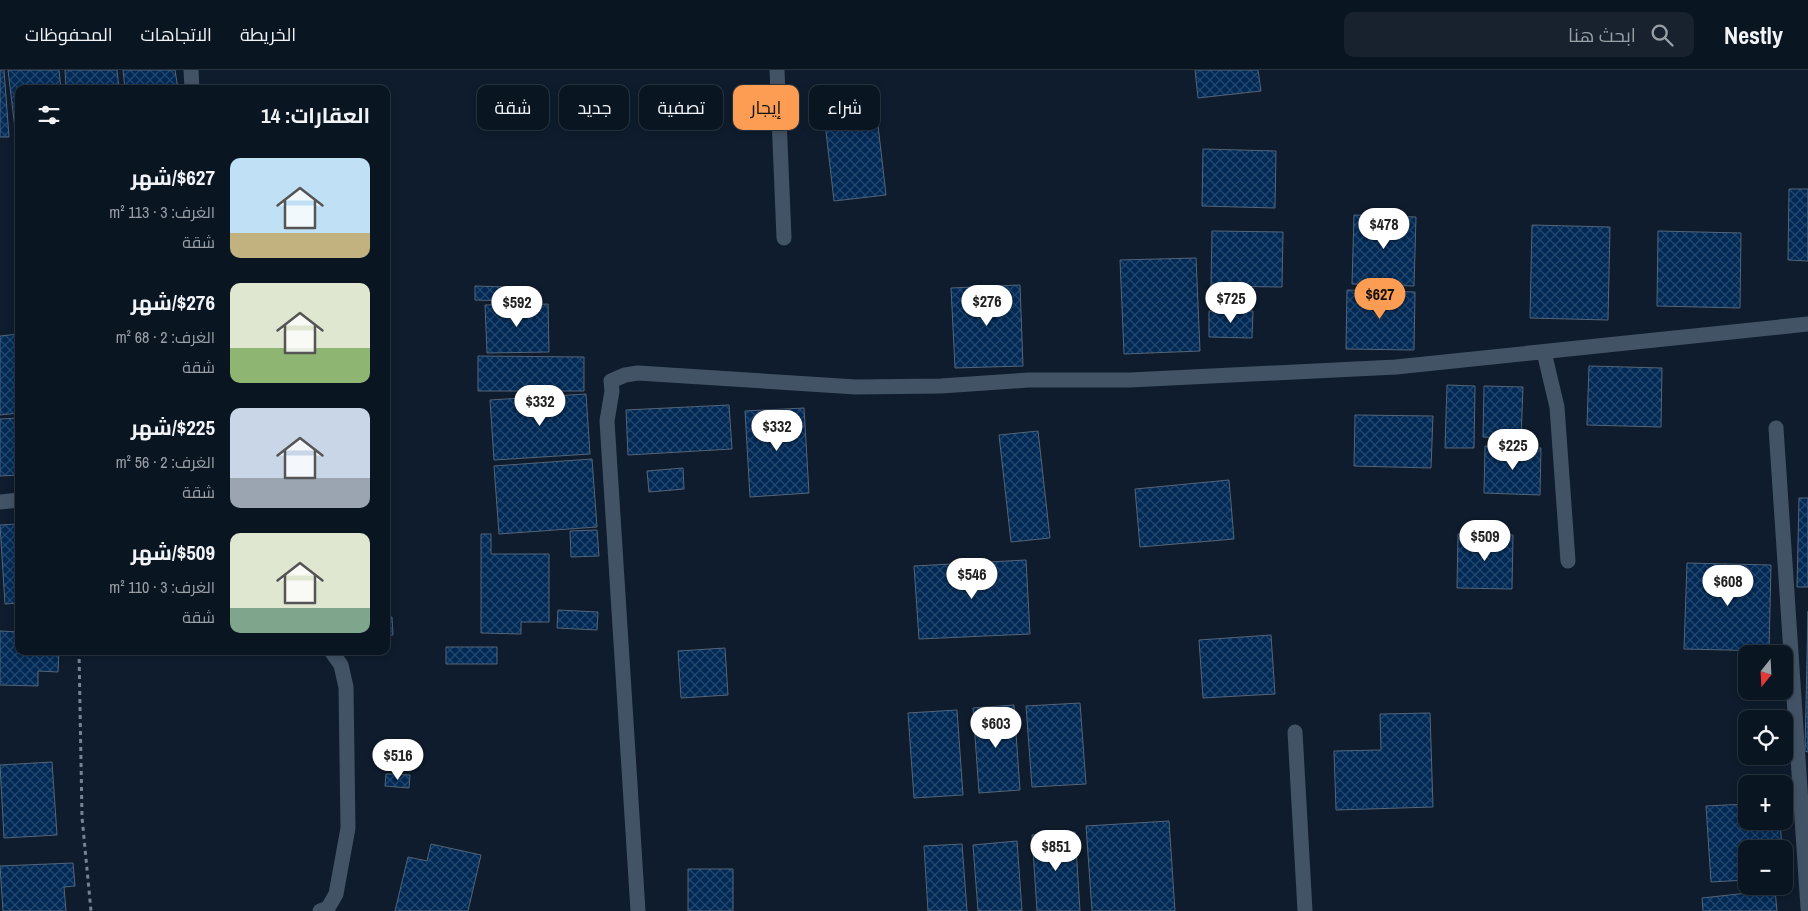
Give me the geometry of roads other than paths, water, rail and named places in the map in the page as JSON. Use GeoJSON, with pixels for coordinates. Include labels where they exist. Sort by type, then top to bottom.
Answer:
{"type":"FeatureCollection","features":[{"type":"Feature","properties":{"kind":"street"},"geometry":{"type":"LineString","coordinates":[[190,70],[192,85]]}},
{"type":"Feature","properties":{"kind":"street"},"geometry":{"type":"LineString","coordinates":[[777,70],[784,238]]}},
{"type":"Feature","properties":{"kind":"street"},"geometry":{"type":"LineString","coordinates":[[638,911],[607,421],[612,391],[611,381],[625,375],[638,373],[856,387],[942,386],[1029,380],[1130,380],[1396,367],[1808,324]]}},
{"type":"Feature","properties":{"kind":"street"},"geometry":{"type":"LineString","coordinates":[[1544,352],[1557,407],[1568,561]]}},
{"type":"Feature","properties":{"kind":"street"},"geometry":{"type":"LineString","coordinates":[[1776,428],[1808,908]]}},
{"type":"Feature","properties":{"kind":"street"},"geometry":{"type":"LineString","coordinates":[[0,502],[15,500]]}},
{"type":"Feature","properties":{"kind":"street"},"geometry":{"type":"LineString","coordinates":[[320,911],[328,908],[336,894],[348,828],[346,687],[341,665],[334,655]]}},
{"type":"Feature","properties":{"kind":"street"},"geometry":{"type":"LineString","coordinates":[[1295,732],[1304,911]]}}]}
